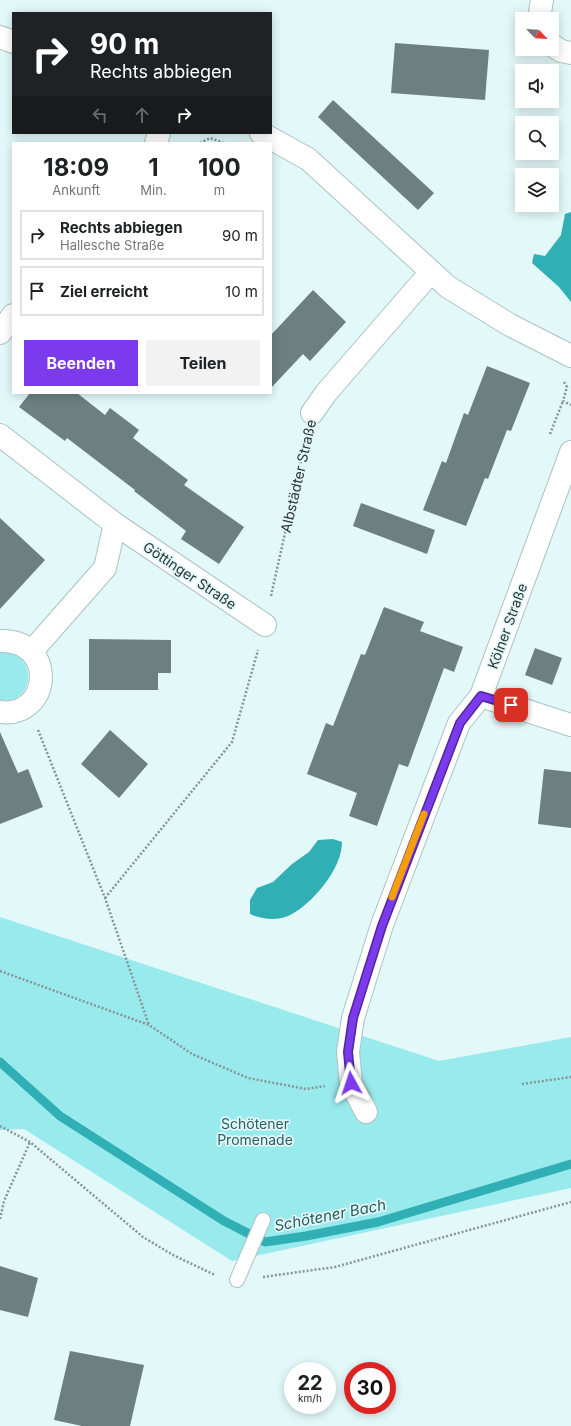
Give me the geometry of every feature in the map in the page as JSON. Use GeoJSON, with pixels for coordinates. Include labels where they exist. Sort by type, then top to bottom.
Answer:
{"type":"FeatureCollection","features":[{"type":"Feature","properties":{"kind":"street"},"geometry":{"type":"LineString","coordinates":[[540,12],[542,0]]}},
{"type":"Feature","properties":{"kind":"street"},"geometry":{"type":"LineString","coordinates":[[0,37],[12,42]]}},
{"type":"Feature","properties":{"kind":"street"},"geometry":{"type":"LineString","coordinates":[[559,50],[571,53]]}},
{"type":"Feature","properties":{"kind":"street"},"geometry":{"type":"LineString","coordinates":[[263,134],[308,159],[448,287],[504,321],[571,356]]}},
{"type":"Feature","properties":{"kind":"street","name":"Albstädter Straße"},"geometry":{"type":"LineString","coordinates":[[312,413],[326,393],[431,272]]}},
{"type":"Feature","properties":{"kind":"street"},"geometry":{"type":"LineString","coordinates":[[0,333],[12,316]]}},
{"type":"Feature","properties":{"kind":"street","name":"Göttinger Straße"},"geometry":{"type":"LineString","coordinates":[[0,435],[115,524],[265,626]]}},
{"type":"Feature","properties":{"kind":"street","name":"Kölner Straße"},"geometry":{"type":"LineString","coordinates":[[366,1112],[351,1083],[348,1052],[353,1018],[382,926],[460,723],[481,696],[571,452]]}},
{"type":"Feature","properties":{"kind":"street"},"geometry":{"type":"LineString","coordinates":[[32,651],[105,568],[115,524]]}},
{"type":"Feature","properties":{"kind":"street"},"geometry":{"type":"LineString","coordinates":[[0,641],[11,640],[22,644],[32,651],[40,664],[42,679],[38,694],[28,705],[18,711],[0,712]]}},
{"type":"Feature","properties":{"kind":"street"},"geometry":{"type":"LineString","coordinates":[[481,696],[571,725]]}},
{"type":"Feature","properties":{"kind":"lane"},"geometry":{"type":"LineString","coordinates":[[237,1280],[263,1220]]}},
{"type":"Feature","properties":{"kind":"path"},"geometry":{"type":"LineString","coordinates":[[202,142],[210,138],[221,142]]}},
{"type":"Feature","properties":{"kind":"path","name":"Albstädter Straße"},"geometry":{"type":"LineString","coordinates":[[105,898],[232,742],[265,626],[312,413]]}},
{"type":"Feature","properties":{"kind":"path"},"geometry":{"type":"LineString","coordinates":[[28,705],[105,898],[150,1025]]}},
{"type":"Feature","properties":{"kind":"path"},"geometry":{"type":"LineString","coordinates":[[0,971],[150,1025],[192,1054],[248,1078],[306,1089],[351,1083]]}},
{"type":"Feature","properties":{"kind":"path"},"geometry":{"type":"LineString","coordinates":[[522,1084],[571,1077]]}},
{"type":"Feature","properties":{"kind":"path"},"geometry":{"type":"LineString","coordinates":[[0,1219],[4,1201],[30,1142]]}},
{"type":"Feature","properties":{"kind":"green space"},"geometry":{"type":"Polygon","coordinates":[[[0,653],[13,654],[22,660],[27,668],[28,678],[26,687],[20,695],[12,700],[0,700],[0,653]]]}},
{"type":"Feature","properties":{"kind":"green space","name":"Schötener Promenade"},"geometry":{"type":"Polygon","coordinates":[[[0,917],[439,1061],[571,1037],[571,1188],[232,1261],[24,1129],[0,1130],[0,917]]]}},
{"type":"Feature","properties":{"kind":"shaded area"},"geometry":{"type":"Polygon","coordinates":[[[571,212],[571,302],[559,287],[532,263],[534,254],[545,256],[561,235],[565,214],[571,212]]]}},
{"type":"Feature","properties":{"kind":"shaded area"},"geometry":{"type":"Polygon","coordinates":[[[333,839],[342,842],[341,852],[337,863],[324,885],[307,904],[284,918],[264,918],[250,914],[250,900],[257,888],[273,882],[292,864],[309,852],[318,840],[333,839]]]}},
{"type":"Feature","properties":{"kind":"building"},"geometry":{"type":"Polygon","coordinates":[[[395,43],[489,50],[485,100],[391,93],[395,43]]]}},
{"type":"Feature","properties":{"kind":"building"},"geometry":{"type":"Polygon","coordinates":[[[333,100],[434,193],[418,210],[318,117],[333,100]]]}},
{"type":"Feature","properties":{"kind":"building"},"geometry":{"type":"Polygon","coordinates":[[[313,290],[346,322],[310,361],[303,354],[272,387],[272,334],[313,290]]]}},
{"type":"Feature","properties":{"kind":"building"},"geometry":{"type":"Polygon","coordinates":[[[487,366],[530,383],[511,431],[507,430],[488,479],[485,478],[466,526],[423,510],[442,461],[446,463],[464,413],[468,415],[487,366]]]}},
{"type":"Feature","properties":{"kind":"building"},"geometry":{"type":"Polygon","coordinates":[[[29,394],[78,394],[105,415],[110,408],[139,430],[133,438],[188,480],[184,485],[244,527],[219,564],[181,539],[186,531],[134,491],[135,490],[67,438],[65,441],[19,407],[29,394]]]}},
{"type":"Feature","properties":{"kind":"building"},"geometry":{"type":"Polygon","coordinates":[[[361,503],[435,530],[427,554],[353,526],[361,503]]]}},
{"type":"Feature","properties":{"kind":"building"},"geometry":{"type":"Polygon","coordinates":[[[0,518],[45,560],[0,609],[0,518]]]}},
{"type":"Feature","properties":{"kind":"building"},"geometry":{"type":"Polygon","coordinates":[[[384,607],[424,622],[420,631],[463,647],[454,672],[444,668],[408,767],[399,764],[377,826],[349,816],[357,793],[307,774],[326,723],[333,726],[361,654],[365,655],[384,607]]]}},
{"type":"Feature","properties":{"kind":"building"},"geometry":{"type":"Polygon","coordinates":[[[89,639],[171,640],[171,673],[158,673],[158,690],[89,690],[89,639]]]}},
{"type":"Feature","properties":{"kind":"building"},"geometry":{"type":"Polygon","coordinates":[[[535,648],[562,658],[552,685],[525,675],[535,648]]]}},
{"type":"Feature","properties":{"kind":"building"},"geometry":{"type":"Polygon","coordinates":[[[110,730],[148,764],[119,798],[81,764],[110,730]]]}},
{"type":"Feature","properties":{"kind":"building"},"geometry":{"type":"Polygon","coordinates":[[[0,732],[18,773],[28,769],[43,807],[0,824],[0,732]]]}},
{"type":"Feature","properties":{"kind":"building"},"geometry":{"type":"Polygon","coordinates":[[[544,769],[571,772],[571,828],[538,824],[544,769]]]}},
{"type":"Feature","properties":{"kind":"building"},"geometry":{"type":"Polygon","coordinates":[[[0,1266],[38,1278],[28,1317],[0,1310],[0,1266]]]}},
{"type":"Feature","properties":{"kind":"building"},"geometry":{"type":"Polygon","coordinates":[[[70,1351],[144,1365],[130,1426],[82,1426],[54,1420],[70,1351]]]}},
{"type":"Feature","properties":{"kind":"waterway","name":"Schötener Bach"},"geometry":{"type":"LineString","coordinates":[[0,1062],[60,1116],[224,1221],[265,1242],[306,1236],[378,1222],[571,1164]]}},
{"type":"Feature","properties":{"kind":"slow traffic"},"geometry":{"type":"LineString","coordinates":[[392,897],[424,814]]}},
{"type":"Feature","properties":{"kind":"route"},"geometry":{"type":"LineString","coordinates":[[351,1083],[348,1052],[353,1018],[382,926],[408,854],[460,723],[481,696],[511,705]]}}]}
